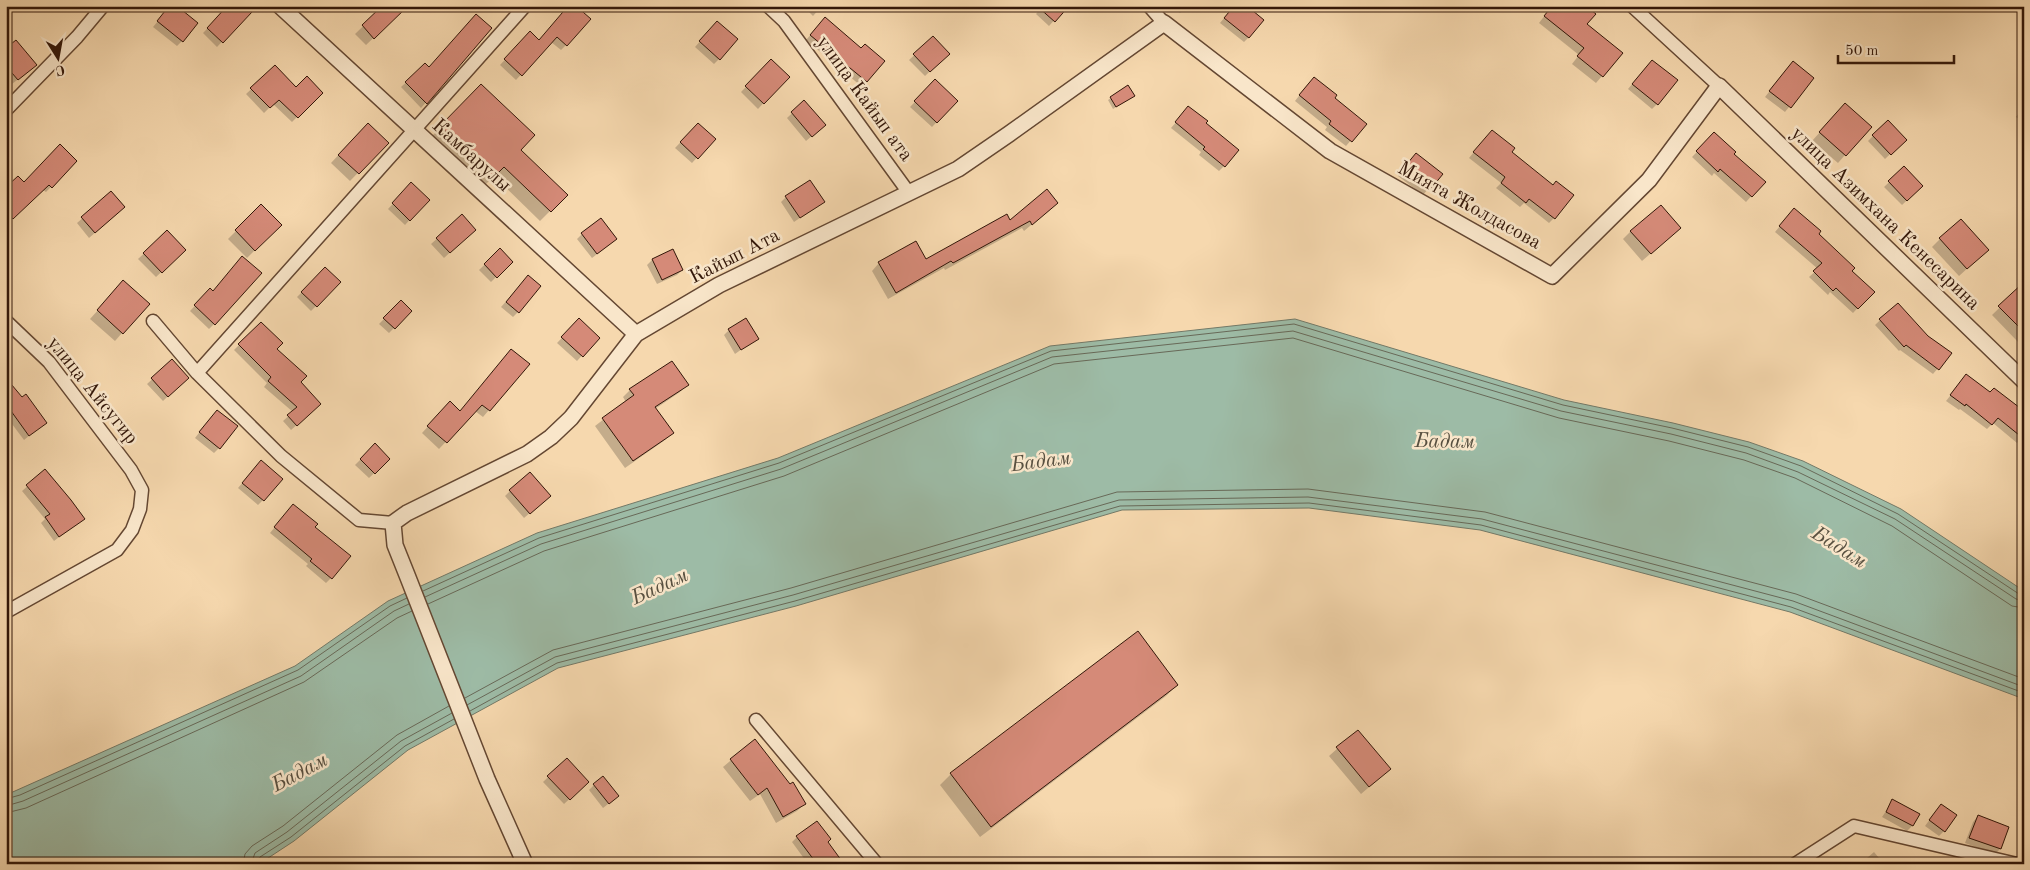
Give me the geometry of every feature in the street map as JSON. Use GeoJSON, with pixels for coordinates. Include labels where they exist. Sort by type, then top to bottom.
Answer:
{"type":"FeatureCollection","features":[{"type":"Feature","properties":{"kind":"street"},"geometry":{"type":"LineString","coordinates":[[6,110],[77,37],[103,6]]}},
{"type":"Feature","properties":{"kind":"street","name":"Камбарулы"},"geometry":{"type":"LineString","coordinates":[[280,6],[636,334]]}},
{"type":"Feature","properties":{"kind":"street"},"geometry":{"type":"LineString","coordinates":[[197,373],[525,6]]}},
{"type":"Feature","properties":{"kind":"street","name":"улица Кайып ата"},"geometry":{"type":"LineString","coordinates":[[768,6],[784,21],[909,193]]}},
{"type":"Feature","properties":{"kind":"street"},"geometry":{"type":"LineString","coordinates":[[1149,6],[1164,23]]}},
{"type":"Feature","properties":{"kind":"street"},"geometry":{"type":"LineString","coordinates":[[1632,6],[1719,86]]}},
{"type":"Feature","properties":{"kind":"street","name":"Кайып Ата"},"geometry":{"type":"LineString","coordinates":[[393,523],[406,513],[528,454],[551,437],[572,418],[636,334],[719,285],[958,168],[1017,129],[1164,23]]}},
{"type":"Feature","properties":{"kind":"street","name":"Мията Жолдасова"},"geometry":{"type":"LineString","coordinates":[[1164,23],[1330,151],[1552,276],[1649,180],[1719,86]]}},
{"type":"Feature","properties":{"kind":"street","name":"улица Азимхана Кенесарина"},"geometry":{"type":"LineString","coordinates":[[1719,86],[2024,381]]}},
{"type":"Feature","properties":{"kind":"street","name":"улица Айсугир"},"geometry":{"type":"LineString","coordinates":[[6,321],[49,362],[131,470],[142,490],[140,509],[132,530],[117,550],[6,612]]}},
{"type":"Feature","properties":{"kind":"street"},"geometry":{"type":"LineString","coordinates":[[153,321],[197,373],[281,456],[359,520],[393,523],[395,544],[487,779],[525,864]]}},
{"type":"Feature","properties":{"kind":"street"},"geometry":{"type":"LineString","coordinates":[[756,720],[876,864]]}},
{"type":"Feature","properties":{"kind":"street"},"geometry":{"type":"LineString","coordinates":[[1794,864],[1854,826],[2017,864]]}},
{"type":"Feature","properties":{"kind":"water","name":"Бадам"},"geometry":{"type":"Polygon","coordinates":[[[1295,319],[1564,400],[1673,423],[1749,442],[1803,461],[1901,509],[2024,591],[2024,699],[1790,612],[1480,530],[1309,508],[1122,510],[796,606],[558,668],[408,750],[294,841],[259,864],[6,864],[6,795],[295,666],[388,601],[537,533],[778,458],[1050,346],[1295,319]]]}},
{"type":"Feature","properties":{"kind":"building"},"geometry":{"type":"Polygon","coordinates":[[[169,6],[177,6],[198,23],[183,42],[157,21],[169,6]]]}},
{"type":"Feature","properties":{"kind":"building"},"geometry":{"type":"Polygon","coordinates":[[[227,6],[246,6],[252,12],[223,43],[207,28],[227,6]]]}},
{"type":"Feature","properties":{"kind":"building"},"geometry":{"type":"Polygon","coordinates":[[[382,6],[408,6],[374,39],[362,25],[382,6]]]}},
{"type":"Feature","properties":{"kind":"building"},"geometry":{"type":"Polygon","coordinates":[[[568,6],[576,6],[591,19],[567,46],[557,37],[522,76],[504,59],[530,31],[539,40],[568,6]]]}},
{"type":"Feature","properties":{"kind":"building"},"geometry":{"type":"Polygon","coordinates":[[[1037,6],[1069,6],[1055,22],[1037,6]]]}},
{"type":"Feature","properties":{"kind":"building"},"geometry":{"type":"Polygon","coordinates":[[[1234,6],[1247,6],[1264,20],[1249,38],[1224,18],[1234,6]]]}},
{"type":"Feature","properties":{"kind":"building"},"geometry":{"type":"Polygon","coordinates":[[[1552,6],[1586,6],[1596,14],[1587,24],[1623,53],[1603,77],[1577,56],[1584,48],[1544,16],[1552,6]]]}},
{"type":"Feature","properties":{"kind":"building"},"geometry":{"type":"Polygon","coordinates":[[[476,14],[492,28],[427,104],[405,82],[425,63],[429,67],[476,14]]]}},
{"type":"Feature","properties":{"kind":"building"},"geometry":{"type":"Polygon","coordinates":[[[825,17],[861,48],[865,44],[885,61],[867,82],[810,35],[825,17]]]}},
{"type":"Feature","properties":{"kind":"building"},"geometry":{"type":"Polygon","coordinates":[[[717,21],[738,39],[720,60],[699,41],[717,21]]]}},
{"type":"Feature","properties":{"kind":"building"},"geometry":{"type":"Polygon","coordinates":[[[933,36],[950,54],[930,72],[913,54],[933,36]]]}},
{"type":"Feature","properties":{"kind":"building"},"geometry":{"type":"Polygon","coordinates":[[[16,40],[37,65],[18,80],[6,66],[6,48],[16,40]]]}},
{"type":"Feature","properties":{"kind":"building"},"geometry":{"type":"Polygon","coordinates":[[[771,59],[790,77],[764,104],[745,86],[771,59]]]}},
{"type":"Feature","properties":{"kind":"building"},"geometry":{"type":"Polygon","coordinates":[[[1652,60],[1678,80],[1658,105],[1632,84],[1652,60]]]}},
{"type":"Feature","properties":{"kind":"building"},"geometry":{"type":"Polygon","coordinates":[[[1793,61],[1814,78],[1791,108],[1769,91],[1793,61]]]}},
{"type":"Feature","properties":{"kind":"building"},"geometry":{"type":"Polygon","coordinates":[[[275,65],[296,87],[307,76],[323,93],[298,118],[279,100],[270,108],[250,88],[275,65]]]}},
{"type":"Feature","properties":{"kind":"building"},"geometry":{"type":"Polygon","coordinates":[[[1314,77],[1337,95],[1335,98],[1367,124],[1352,142],[1329,124],[1331,121],[1299,95],[1314,77]]]}},
{"type":"Feature","properties":{"kind":"building"},"geometry":{"type":"Polygon","coordinates":[[[935,79],[958,101],[937,123],[914,101],[935,79]]]}},
{"type":"Feature","properties":{"kind":"building"},"geometry":{"type":"Polygon","coordinates":[[[481,84],[535,135],[521,150],[568,195],[551,212],[504,167],[494,177],[440,126],[481,84]]]}},
{"type":"Feature","properties":{"kind":"building"},"geometry":{"type":"Polygon","coordinates":[[[1128,85],[1135,96],[1116,107],[1110,97],[1128,85]]]}},
{"type":"Feature","properties":{"kind":"building"},"geometry":{"type":"Polygon","coordinates":[[[804,100],[826,125],[812,137],[791,112],[804,100]]]}},
{"type":"Feature","properties":{"kind":"building"},"geometry":{"type":"Polygon","coordinates":[[[1845,103],[1872,127],[1846,156],[1819,132],[1845,103]]]}},
{"type":"Feature","properties":{"kind":"building"},"geometry":{"type":"Polygon","coordinates":[[[1188,106],[1208,121],[1206,123],[1239,150],[1225,167],[1175,122],[1188,106]]]}},
{"type":"Feature","properties":{"kind":"building"},"geometry":{"type":"Polygon","coordinates":[[[1888,120],[1907,140],[1891,155],[1872,135],[1888,120]]]}},
{"type":"Feature","properties":{"kind":"building"},"geometry":{"type":"Polygon","coordinates":[[[368,123],[389,143],[359,174],[338,155],[368,123]]]}},
{"type":"Feature","properties":{"kind":"building"},"geometry":{"type":"Polygon","coordinates":[[[698,123],[716,139],[698,159],[680,142],[698,123]]]}},
{"type":"Feature","properties":{"kind":"building"},"geometry":{"type":"Polygon","coordinates":[[[1492,130],[1515,148],[1512,152],[1553,185],[1556,181],[1574,195],[1555,219],[1529,199],[1526,203],[1501,183],[1505,177],[1473,152],[1492,130]]]}},
{"type":"Feature","properties":{"kind":"building"},"geometry":{"type":"Polygon","coordinates":[[[1714,132],[1736,152],[1734,154],[1766,182],[1752,197],[1720,169],[1718,172],[1696,151],[1714,132]]]}},
{"type":"Feature","properties":{"kind":"building"},"geometry":{"type":"Polygon","coordinates":[[[60,144],[77,161],[52,188],[49,185],[13,219],[6,213],[6,187],[18,176],[24,182],[60,144]]]}},
{"type":"Feature","properties":{"kind":"building"},"geometry":{"type":"Polygon","coordinates":[[[1416,153],[1443,174],[1429,191],[1402,170],[1416,153]]]}},
{"type":"Feature","properties":{"kind":"building"},"geometry":{"type":"Polygon","coordinates":[[[1904,166],[1923,186],[1907,201],[1888,181],[1904,166]]]}},
{"type":"Feature","properties":{"kind":"building"},"geometry":{"type":"Polygon","coordinates":[[[810,180],[825,202],[800,218],[785,196],[810,180]]]}},
{"type":"Feature","properties":{"kind":"building"},"geometry":{"type":"Polygon","coordinates":[[[411,182],[430,200],[410,221],[392,203],[411,182]]]}},
{"type":"Feature","properties":{"kind":"building"},"geometry":{"type":"Polygon","coordinates":[[[1047,189],[1058,203],[1032,225],[1030,221],[953,263],[951,261],[896,293],[878,262],[916,241],[926,259],[1007,214],[1010,220],[1047,189]]]}},
{"type":"Feature","properties":{"kind":"building"},"geometry":{"type":"Polygon","coordinates":[[[111,191],[125,207],[95,233],[81,217],[111,191]]]}},
{"type":"Feature","properties":{"kind":"building"},"geometry":{"type":"Polygon","coordinates":[[[261,204],[282,225],[255,251],[235,230],[261,204]]]}},
{"type":"Feature","properties":{"kind":"building"},"geometry":{"type":"Polygon","coordinates":[[[1661,205],[1681,228],[1651,254],[1630,231],[1661,205]]]}},
{"type":"Feature","properties":{"kind":"building"},"geometry":{"type":"Polygon","coordinates":[[[1794,208],[1821,231],[1819,234],[1855,268],[1852,271],[1875,292],[1858,309],[1836,288],[1833,291],[1813,271],[1822,263],[1779,226],[1794,208]]]}},
{"type":"Feature","properties":{"kind":"building"},"geometry":{"type":"Polygon","coordinates":[[[462,214],[476,230],[450,253],[436,238],[462,214]]]}},
{"type":"Feature","properties":{"kind":"building"},"geometry":{"type":"Polygon","coordinates":[[[601,218],[617,239],[597,254],[581,233],[601,218]]]}},
{"type":"Feature","properties":{"kind":"building"},"geometry":{"type":"Polygon","coordinates":[[[1961,219],[1989,250],[1967,269],[1939,238],[1961,219]]]}},
{"type":"Feature","properties":{"kind":"building"},"geometry":{"type":"Polygon","coordinates":[[[167,230],[186,250],[162,273],[143,253],[167,230]]]}},
{"type":"Feature","properties":{"kind":"building"},"geometry":{"type":"Polygon","coordinates":[[[500,248],[513,262],[497,278],[484,264],[500,248]]]}},
{"type":"Feature","properties":{"kind":"building"},"geometry":{"type":"Polygon","coordinates":[[[673,249],[683,270],[662,280],[652,259],[673,249]]]}},
{"type":"Feature","properties":{"kind":"building"},"geometry":{"type":"Polygon","coordinates":[[[242,256],[262,273],[215,325],[194,305],[210,288],[213,291],[242,256]]]}},
{"type":"Feature","properties":{"kind":"building"},"geometry":{"type":"Polygon","coordinates":[[[325,267],[341,282],[317,307],[301,292],[325,267]]]}},
{"type":"Feature","properties":{"kind":"building"},"geometry":{"type":"Polygon","coordinates":[[[528,275],[541,286],[519,313],[506,302],[528,275]]]}},
{"type":"Feature","properties":{"kind":"building"},"geometry":{"type":"Polygon","coordinates":[[[123,280],[150,304],[123,334],[97,310],[123,280]]]}},
{"type":"Feature","properties":{"kind":"building"},"geometry":{"type":"Polygon","coordinates":[[[2024,282],[2024,332],[1998,306],[2024,282]]]}},
{"type":"Feature","properties":{"kind":"building"},"geometry":{"type":"Polygon","coordinates":[[[401,300],[412,311],[395,329],[383,318],[401,300]]]}},
{"type":"Feature","properties":{"kind":"building"},"geometry":{"type":"Polygon","coordinates":[[[1898,303],[1928,336],[1952,353],[1939,370],[1906,345],[1904,347],[1879,319],[1898,303]]]}},
{"type":"Feature","properties":{"kind":"building"},"geometry":{"type":"Polygon","coordinates":[[[579,318],[600,338],[583,357],[561,337],[579,318]]]}},
{"type":"Feature","properties":{"kind":"building"},"geometry":{"type":"Polygon","coordinates":[[[746,318],[759,339],[741,350],[728,329],[746,318]]]}},
{"type":"Feature","properties":{"kind":"building"},"geometry":{"type":"Polygon","coordinates":[[[261,322],[283,343],[277,349],[307,376],[301,382],[321,404],[297,426],[287,415],[297,407],[268,381],[271,377],[238,344],[261,322]]]}},
{"type":"Feature","properties":{"kind":"building"},"geometry":{"type":"Polygon","coordinates":[[[511,349],[530,364],[490,411],[482,405],[447,443],[427,426],[450,401],[460,411],[511,349]]]}},
{"type":"Feature","properties":{"kind":"building"},"geometry":{"type":"Polygon","coordinates":[[[172,359],[189,378],[168,397],[151,378],[172,359]]]}},
{"type":"Feature","properties":{"kind":"building"},"geometry":{"type":"Polygon","coordinates":[[[672,361],[689,385],[655,407],[674,433],[633,461],[602,418],[634,395],[629,389],[672,361]]]}},
{"type":"Feature","properties":{"kind":"building"},"geometry":{"type":"Polygon","coordinates":[[[1966,374],[1990,392],[1994,388],[2024,411],[2024,439],[1998,418],[1992,425],[1966,404],[1965,406],[1950,395],[1966,374]]]}},
{"type":"Feature","properties":{"kind":"building"},"geometry":{"type":"Polygon","coordinates":[[[6,378],[22,397],[26,394],[47,423],[29,436],[6,404],[6,378]]]}},
{"type":"Feature","properties":{"kind":"building"},"geometry":{"type":"Polygon","coordinates":[[[217,410],[238,426],[220,449],[199,432],[217,410]]]}},
{"type":"Feature","properties":{"kind":"building"},"geometry":{"type":"Polygon","coordinates":[[[375,443],[390,459],[375,474],[360,459],[375,443]]]}},
{"type":"Feature","properties":{"kind":"building"},"geometry":{"type":"Polygon","coordinates":[[[261,460],[283,479],[264,501],[242,483],[261,460]]]}},
{"type":"Feature","properties":{"kind":"building"},"geometry":{"type":"Polygon","coordinates":[[[45,469],[85,519],[59,537],[45,517],[50,514],[26,485],[45,469]]]}},
{"type":"Feature","properties":{"kind":"building"},"geometry":{"type":"Polygon","coordinates":[[[530,472],[551,496],[530,514],[509,490],[530,472]]]}},
{"type":"Feature","properties":{"kind":"building"},"geometry":{"type":"Polygon","coordinates":[[[293,504],[318,524],[315,527],[351,556],[332,579],[310,561],[312,559],[274,527],[293,504]]]}},
{"type":"Feature","properties":{"kind":"building"},"geometry":{"type":"Polygon","coordinates":[[[1138,631],[1178,685],[991,827],[950,773],[1138,631]]]}},
{"type":"Feature","properties":{"kind":"building"},"geometry":{"type":"Polygon","coordinates":[[[1358,730],[1391,769],[1369,787],[1336,747],[1358,730]]]}},
{"type":"Feature","properties":{"kind":"building"},"geometry":{"type":"Polygon","coordinates":[[[755,739],[790,784],[793,782],[806,804],[783,817],[767,788],[758,795],[730,759],[755,739]]]}},
{"type":"Feature","properties":{"kind":"building"},"geometry":{"type":"Polygon","coordinates":[[[567,758],[589,782],[570,800],[547,776],[567,758]]]}},
{"type":"Feature","properties":{"kind":"building"},"geometry":{"type":"Polygon","coordinates":[[[603,776],[619,796],[609,804],[593,784],[603,776]]]}},
{"type":"Feature","properties":{"kind":"building"},"geometry":{"type":"Polygon","coordinates":[[[1892,799],[1920,814],[1913,826],[1886,812],[1892,799]]]}},
{"type":"Feature","properties":{"kind":"building"},"geometry":{"type":"Polygon","coordinates":[[[1941,804],[1957,815],[1945,832],[1929,820],[1941,804]]]}},
{"type":"Feature","properties":{"kind":"building"},"geometry":{"type":"Polygon","coordinates":[[[1978,815],[2009,827],[2001,849],[1969,838],[1978,815]]]}},
{"type":"Feature","properties":{"kind":"building"},"geometry":{"type":"Polygon","coordinates":[[[817,821],[831,839],[828,842],[844,864],[817,864],[796,836],[817,821]]]}}]}
